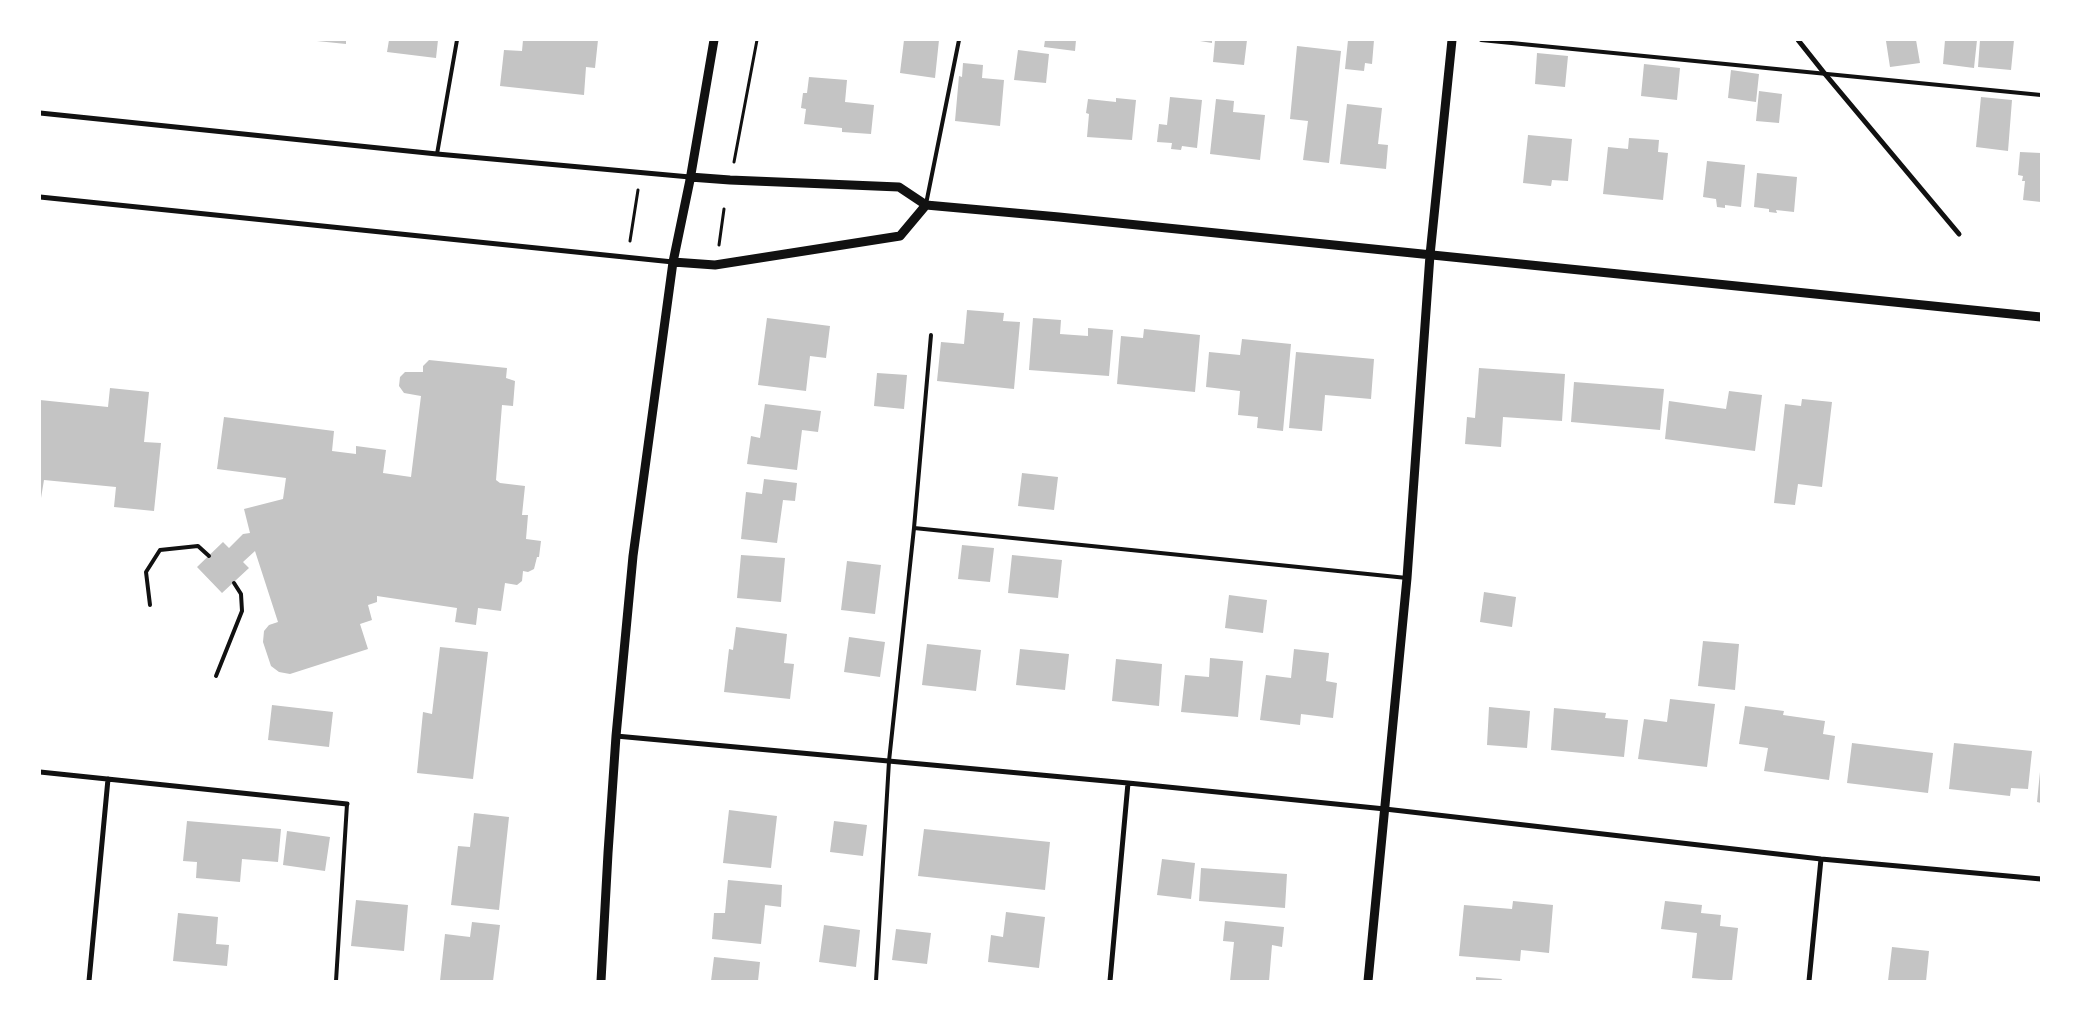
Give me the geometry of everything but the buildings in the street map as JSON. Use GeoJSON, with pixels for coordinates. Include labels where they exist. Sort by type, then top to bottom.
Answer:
{"type":"FeatureCollection","features":[{"type":"Feature","properties":{"kind":"street"},"geometry":{"type":"LineString","coordinates":[[601,981],[616,736],[633,556],[673,262],[714,40]]}},
{"type":"Feature","properties":{"kind":"street"},"geometry":{"type":"LineString","coordinates":[[1368,981],[1407,578],[1430,255],[1452,40]]}},
{"type":"Feature","properties":{"kind":"street"},"geometry":{"type":"LineString","coordinates":[[1798,40],[1824,74],[1959,234]]}},
{"type":"Feature","properties":{"kind":"street"},"geometry":{"type":"LineString","coordinates":[[40,113],[437,154],[690,177],[740,181],[898,187],[926,205],[2041,317]]}},
{"type":"Feature","properties":{"kind":"street"},"geometry":{"type":"LineString","coordinates":[[40,196],[715,265],[900,236],[926,205]]}},
{"type":"Feature","properties":{"kind":"street"},"geometry":{"type":"LineString","coordinates":[[616,736],[1128,783],[1385,809],[1821,859],[2041,879]]}},
{"type":"Feature","properties":{"kind":"street"},"geometry":{"type":"LineString","coordinates":[[40,772],[347,804]]}},
{"type":"Feature","properties":{"kind":"street"},"geometry":{"type":"LineString","coordinates":[[89,981],[108,779]]}},
{"type":"Feature","properties":{"kind":"street"},"geometry":{"type":"LineString","coordinates":[[1110,981],[1128,783]]}},
{"type":"Feature","properties":{"kind":"street"},"geometry":{"type":"LineString","coordinates":[[1809,981],[1821,859]]}},
{"type":"Feature","properties":{"kind":"lane"},"geometry":{"type":"LineString","coordinates":[[437,154],[457,40]]}},
{"type":"Feature","properties":{"kind":"lane"},"geometry":{"type":"LineString","coordinates":[[926,205],[959,40]]}},
{"type":"Feature","properties":{"kind":"lane"},"geometry":{"type":"LineString","coordinates":[[1481,40],[2041,95]]}},
{"type":"Feature","properties":{"kind":"lane"},"geometry":{"type":"LineString","coordinates":[[876,981],[889,761],[914,528],[931,335]]}},
{"type":"Feature","properties":{"kind":"lane"},"geometry":{"type":"LineString","coordinates":[[914,528],[1407,578]]}},
{"type":"Feature","properties":{"kind":"lane"},"geometry":{"type":"LineString","coordinates":[[150,605],[146,572],[160,550],[198,546],[209,556]]}},
{"type":"Feature","properties":{"kind":"lane"},"geometry":{"type":"LineString","coordinates":[[216,676],[242,611],[241,594],[234,583]]}},
{"type":"Feature","properties":{"kind":"lane"},"geometry":{"type":"LineString","coordinates":[[336,981],[347,804]]}},
{"type":"Feature","properties":{"kind":"path"},"geometry":{"type":"LineString","coordinates":[[734,163],[757,40]]}},
{"type":"Feature","properties":{"kind":"path"},"geometry":{"type":"LineString","coordinates":[[630,241],[639,184]]}},
{"type":"Feature","properties":{"kind":"path"},"geometry":{"type":"LineString","coordinates":[[718,251],[724,209]]}}]}
